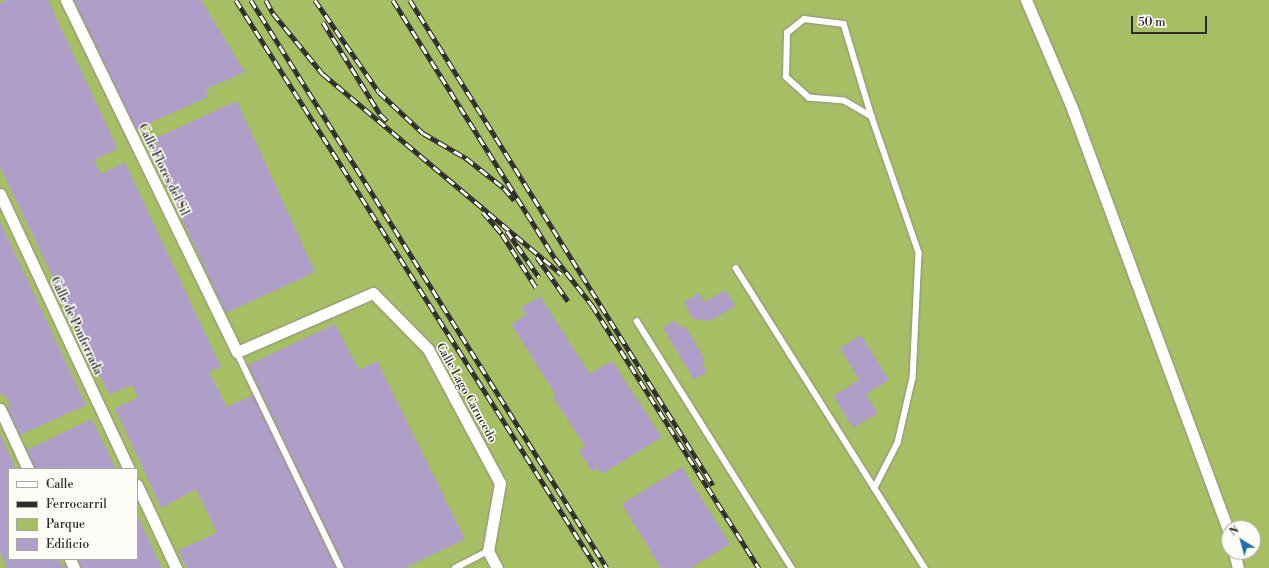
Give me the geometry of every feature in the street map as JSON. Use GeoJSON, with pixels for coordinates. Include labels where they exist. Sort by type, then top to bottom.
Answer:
{"type":"FeatureCollection","features":[{"type":"Feature","properties":{"kind":"street","name":"Calle Flores del Sil"},"geometry":{"type":"LineString","coordinates":[[66,0],[237,352]]}},
{"type":"Feature","properties":{"kind":"street"},"geometry":{"type":"LineString","coordinates":[[1026,0],[1072,108],[1224,520]]}},
{"type":"Feature","properties":{"kind":"street","name":"Calle de Ponferrada"},"geometry":{"type":"LineString","coordinates":[[0,194],[129,468]]}},
{"type":"Feature","properties":{"kind":"street","name":"Calle Lago Carucedo"},"geometry":{"type":"LineString","coordinates":[[237,352],[373,293],[428,349],[500,483],[488,551]]}},
{"type":"Feature","properties":{"kind":"street"},"geometry":{"type":"LineString","coordinates":[[0,409],[28,468]]}},
{"type":"Feature","properties":{"kind":"street"},"geometry":{"type":"LineString","coordinates":[[138,487],[176,568]]}},
{"type":"Feature","properties":{"kind":"street"},"geometry":{"type":"LineString","coordinates":[[488,551],[497,568]]}},
{"type":"Feature","properties":{"kind":"lane"},"geometry":{"type":"LineString","coordinates":[[872,117],[844,102],[809,98],[786,77],[787,33],[804,19],[844,24],[872,117],[919,253],[913,378],[898,443],[874,488]]}},
{"type":"Feature","properties":{"kind":"lane"},"geometry":{"type":"LineString","coordinates":[[736,268],[925,568]]}},
{"type":"Feature","properties":{"kind":"lane"},"geometry":{"type":"LineString","coordinates":[[637,321],[792,568]]}},
{"type":"Feature","properties":{"kind":"lane"},"geometry":{"type":"LineString","coordinates":[[237,352],[341,568]]}},
{"type":"Feature","properties":{"kind":"lane"},"geometry":{"type":"LineString","coordinates":[[455,568],[488,551]]}},
{"type":"Feature","properties":{"kind":"green space"},"geometry":{"type":"Polygon","coordinates":[[[0,0],[1269,0],[1269,568],[0,568],[0,0]]]}},
{"type":"Feature","properties":{"kind":"building"},"geometry":{"type":"Polygon","coordinates":[[[7,0],[48,0],[118,149],[94,160],[101,174],[125,162],[221,367],[209,372],[227,407],[253,395],[336,568],[187,568],[178,550],[217,533],[196,489],[161,508],[115,408],[138,398],[132,385],[109,395],[0,167],[0,3],[7,0]]]}},
{"type":"Feature","properties":{"kind":"building"},"geometry":{"type":"Polygon","coordinates":[[[74,0],[201,0],[245,72],[206,89],[208,97],[136,129],[74,0]]]}},
{"type":"Feature","properties":{"kind":"building"},"geometry":{"type":"Polygon","coordinates":[[[237,101],[315,272],[226,313],[150,150],[157,147],[154,139],[237,101]]]}},
{"type":"Feature","properties":{"kind":"building"},"geometry":{"type":"Polygon","coordinates":[[[0,221],[86,405],[20,435],[8,409],[10,407],[8,401],[3,393],[0,395],[0,221]]]}},
{"type":"Feature","properties":{"kind":"building"},"geometry":{"type":"Polygon","coordinates":[[[725,290],[736,306],[708,322],[705,320],[693,319],[684,302],[699,293],[705,302],[725,290]]]}},
{"type":"Feature","properties":{"kind":"building"},"geometry":{"type":"Polygon","coordinates":[[[540,296],[590,374],[612,361],[662,437],[602,474],[598,468],[592,471],[579,451],[585,446],[553,397],[556,395],[511,324],[526,315],[521,308],[540,296]]]}},
{"type":"Feature","properties":{"kind":"building"},"geometry":{"type":"Polygon","coordinates":[[[675,320],[679,327],[683,325],[691,335],[705,361],[702,363],[707,372],[694,380],[663,328],[675,320]]]}},
{"type":"Feature","properties":{"kind":"building"},"geometry":{"type":"Polygon","coordinates":[[[335,324],[359,370],[377,361],[465,539],[405,568],[345,568],[248,365],[335,324]]]}},
{"type":"Feature","properties":{"kind":"building"},"geometry":{"type":"Polygon","coordinates":[[[861,335],[889,380],[866,394],[878,413],[853,428],[833,396],[859,380],[840,348],[861,335]]]}},
{"type":"Feature","properties":{"kind":"building"},"geometry":{"type":"Polygon","coordinates":[[[92,419],[116,468],[35,468],[27,450],[92,419]]]}},
{"type":"Feature","properties":{"kind":"building"},"geometry":{"type":"Polygon","coordinates":[[[0,434],[16,468],[8,468],[8,560],[59,560],[62,566],[65,565],[66,568],[7,568],[0,552],[0,434]]]}},
{"type":"Feature","properties":{"kind":"building"},"geometry":{"type":"Polygon","coordinates":[[[682,467],[730,544],[691,568],[661,568],[622,504],[682,467]]]}},
{"type":"Feature","properties":{"kind":"building"},"geometry":{"type":"Polygon","coordinates":[[[138,516],[162,568],[81,568],[78,560],[138,560],[138,516]]]}},
{"type":"Feature","properties":{"kind":"railway"},"geometry":{"type":"LineString","coordinates":[[236,0],[597,568]]}},
{"type":"Feature","properties":{"kind":"railway"},"geometry":{"type":"LineString","coordinates":[[251,0],[607,568]]}},
{"type":"Feature","properties":{"kind":"railway"},"geometry":{"type":"LineString","coordinates":[[266,0],[273,13],[323,74],[561,274]]}},
{"type":"Feature","properties":{"kind":"railway"},"geometry":{"type":"LineString","coordinates":[[315,0],[379,92],[423,133],[466,158],[504,188],[514,200]]}},
{"type":"Feature","properties":{"kind":"railway"},"geometry":{"type":"LineString","coordinates":[[393,0],[555,258],[592,305],[759,568]]}},
{"type":"Feature","properties":{"kind":"railway"},"geometry":{"type":"LineString","coordinates":[[410,0],[713,485]]}},
{"type":"Feature","properties":{"kind":"railway"},"geometry":{"type":"LineString","coordinates":[[323,22],[380,114],[387,121]]}},
{"type":"Feature","properties":{"kind":"railway"},"geometry":{"type":"LineString","coordinates":[[483,212],[502,234],[536,287]]}},
{"type":"Feature","properties":{"kind":"railway"},"geometry":{"type":"LineString","coordinates":[[507,231],[539,277]]}},
{"type":"Feature","properties":{"kind":"railway"},"geometry":{"type":"LineString","coordinates":[[537,257],[568,301]]}}]}
